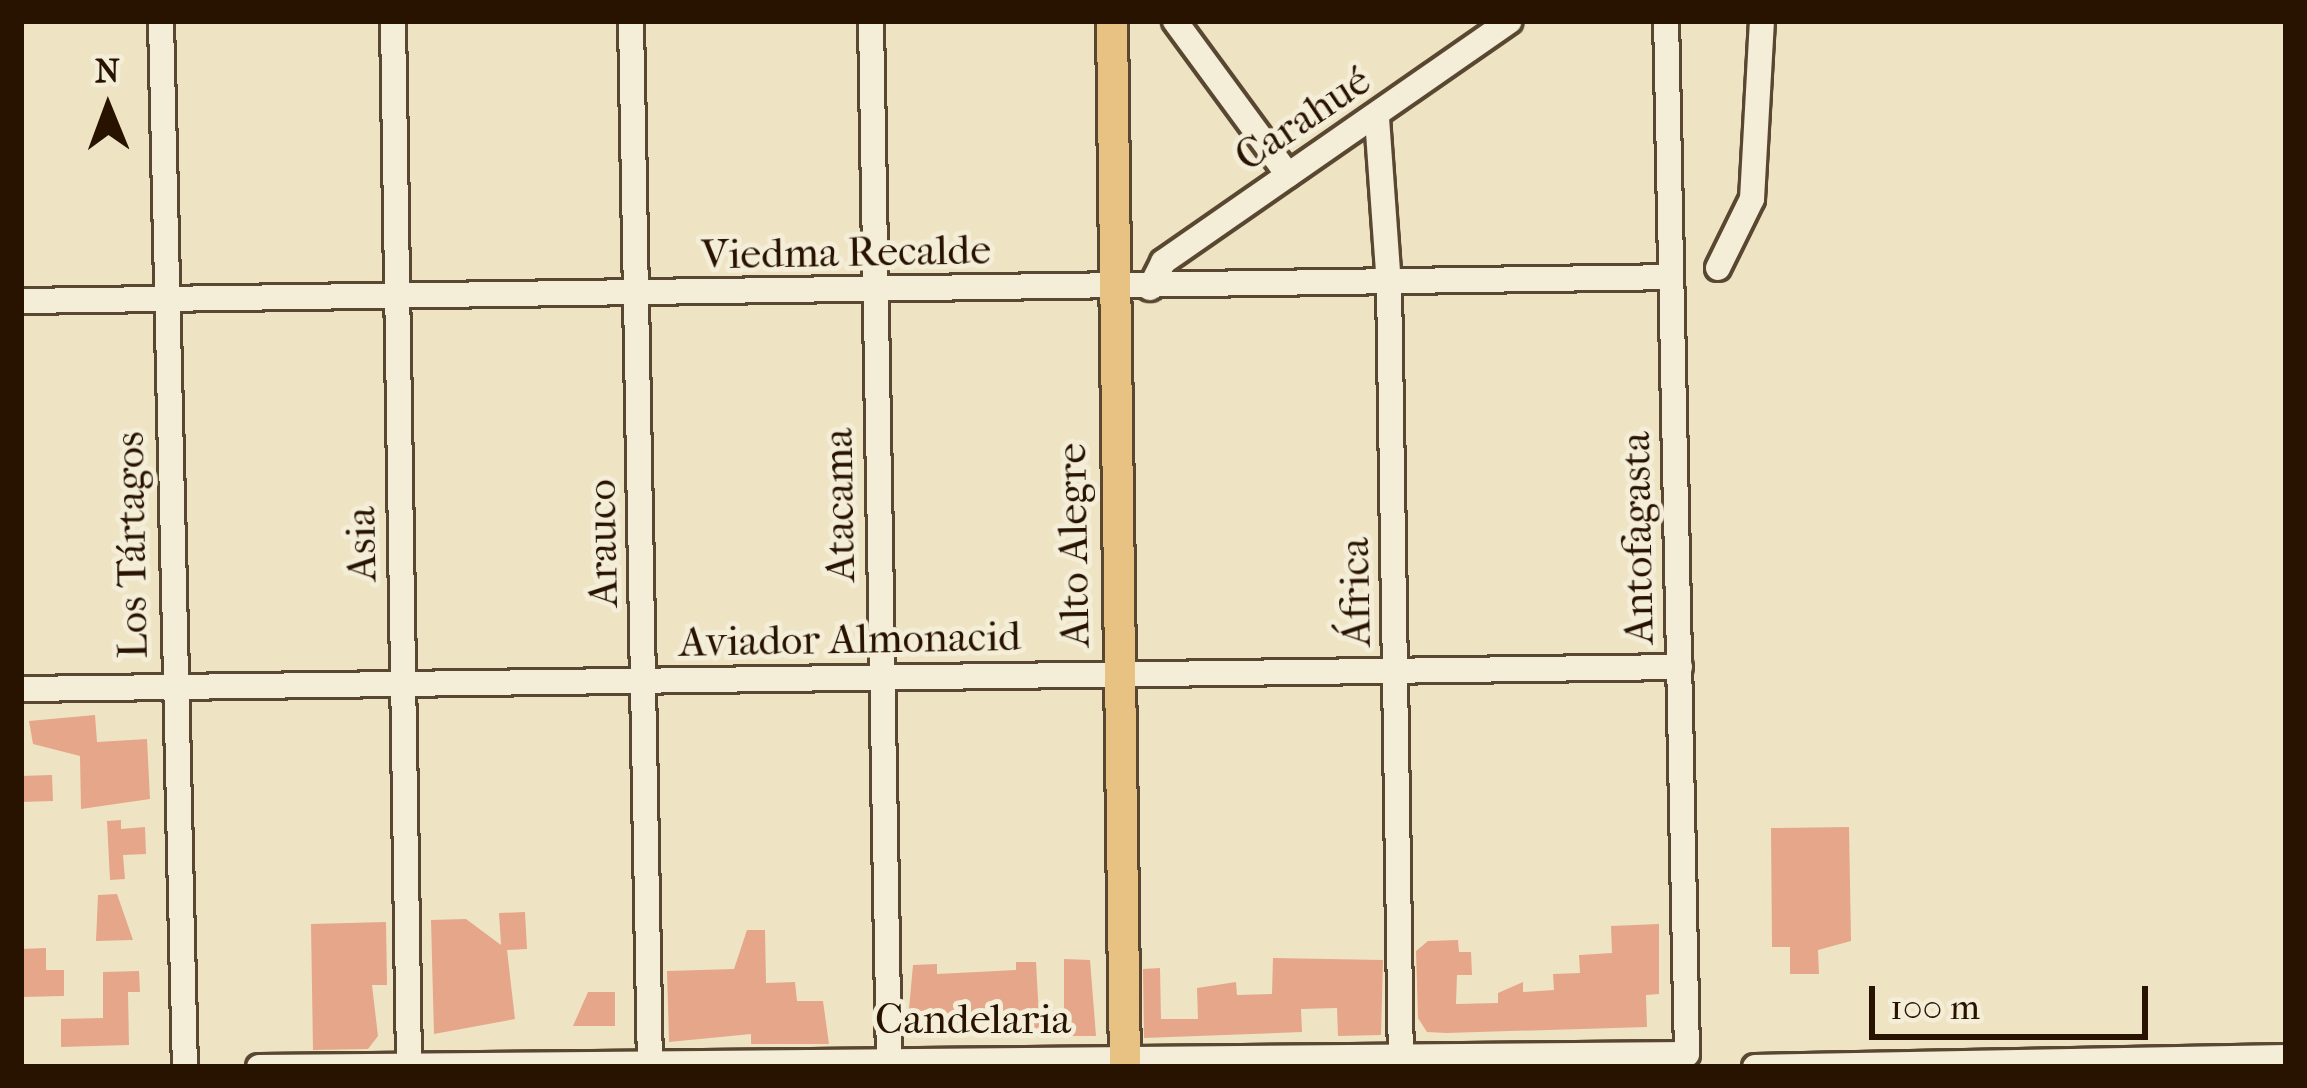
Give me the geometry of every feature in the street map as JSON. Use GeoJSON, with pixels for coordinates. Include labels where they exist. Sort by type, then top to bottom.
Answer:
{"type":"FeatureCollection","features":[{"type":"Feature","properties":{"kind":"main road","name":"Alto Alegre"},"geometry":{"type":"LineString","coordinates":[[1112,21],[1125,1063]]}},
{"type":"Feature","properties":{"kind":"street","name":"Los Tártagos"},"geometry":{"type":"LineString","coordinates":[[160,21],[185,1067]]}},
{"type":"Feature","properties":{"kind":"street","name":"Asia"},"geometry":{"type":"LineString","coordinates":[[393,21],[409,1065]]}},
{"type":"Feature","properties":{"kind":"street","name":"Arauco"},"geometry":{"type":"LineString","coordinates":[[631,21],[650,1063]]}},
{"type":"Feature","properties":{"kind":"street","name":"Atacama"},"geometry":{"type":"LineString","coordinates":[[871,21],[889,1060]]}},
{"type":"Feature","properties":{"kind":"street"},"geometry":{"type":"LineString","coordinates":[[1175,21],[1288,175]]}},
{"type":"Feature","properties":{"kind":"street","name":"Carahué"},"geometry":{"type":"LineString","coordinates":[[1150,288],[1163,262],[1377,118],[1510,21]]}},
{"type":"Feature","properties":{"kind":"street","name":"Antofagasta"},"geometry":{"type":"LineString","coordinates":[[1666,21],[1687,1054]]}},
{"type":"Feature","properties":{"kind":"street"},"geometry":{"type":"LineString","coordinates":[[1718,268],[1752,199],[1762,21]]}},
{"type":"Feature","properties":{"kind":"street","name":"África"},"geometry":{"type":"LineString","coordinates":[[1377,118],[1389,284],[1401,1061]]}},
{"type":"Feature","properties":{"kind":"street","name":"Viedma Recalde"},"geometry":{"type":"LineString","coordinates":[[21,302],[1671,277]]}},
{"type":"Feature","properties":{"kind":"street","name":"Aviador Almonacid"},"geometry":{"type":"LineString","coordinates":[[21,689],[1680,668]]}},
{"type":"Feature","properties":{"kind":"street","name":"Candelaria"},"geometry":{"type":"LineString","coordinates":[[259,1067],[889,1060],[1401,1061],[1687,1054]]}},
{"type":"Feature","properties":{"kind":"street"},"geometry":{"type":"LineString","coordinates":[[1755,1067],[2286,1057]]}},
{"type":"Feature","properties":{"kind":"building"},"geometry":{"type":"Polygon","coordinates":[[[95,715],[97,742],[147,739],[150,799],[81,809],[80,756],[33,744],[29,721],[95,715]]]}},
{"type":"Feature","properties":{"kind":"building"},"geometry":{"type":"Polygon","coordinates":[[[52,775],[53,801],[21,802],[21,776],[52,775]]]}},
{"type":"Feature","properties":{"kind":"building"},"geometry":{"type":"Polygon","coordinates":[[[121,820],[121,829],[145,827],[146,854],[123,855],[125,879],[110,880],[107,821],[121,820]]]}},
{"type":"Feature","properties":{"kind":"building"},"geometry":{"type":"Polygon","coordinates":[[[1849,827],[1851,941],[1818,950],[1819,974],[1790,974],[1790,947],[1772,947],[1771,828],[1849,827]]]}},
{"type":"Feature","properties":{"kind":"building"},"geometry":{"type":"Polygon","coordinates":[[[117,894],[133,940],[96,941],[98,895],[117,894]]]}},
{"type":"Feature","properties":{"kind":"building"},"geometry":{"type":"Polygon","coordinates":[[[525,912],[527,949],[507,950],[515,1019],[434,1034],[431,920],[466,919],[501,945],[499,913],[525,912]]]}},
{"type":"Feature","properties":{"kind":"building"},"geometry":{"type":"Polygon","coordinates":[[[386,922],[387,985],[372,985],[378,1036],[368,1049],[313,1050],[311,924],[386,922]]]}},
{"type":"Feature","properties":{"kind":"building"},"geometry":{"type":"Polygon","coordinates":[[[1659,924],[1659,994],[1646,995],[1647,1027],[1446,1033],[1427,1032],[1418,1018],[1416,951],[1428,941],[1458,940],[1459,952],[1471,952],[1472,975],[1457,975],[1456,1004],[1498,1003],[1498,993],[1523,982],[1523,992],[1554,990],[1553,974],[1580,973],[1579,955],[1612,953],[1611,926],[1659,924]]]}},
{"type":"Feature","properties":{"kind":"building"},"geometry":{"type":"Polygon","coordinates":[[[747,930],[765,930],[766,983],[795,982],[797,1001],[823,1001],[829,1044],[751,1044],[751,1034],[669,1042],[667,971],[734,969],[747,930]]]}},
{"type":"Feature","properties":{"kind":"building"},"geometry":{"type":"Polygon","coordinates":[[[46,948],[46,970],[64,970],[64,996],[21,997],[21,949],[46,948]]]}},
{"type":"Feature","properties":{"kind":"building"},"geometry":{"type":"Polygon","coordinates":[[[1273,958],[1383,960],[1381,1035],[1338,1036],[1337,1008],[1301,1009],[1302,1032],[1144,1038],[1143,969],[1160,968],[1161,1019],[1198,1019],[1197,988],[1236,982],[1237,995],[1272,994],[1273,958]]]}},
{"type":"Feature","properties":{"kind":"building"},"geometry":{"type":"Polygon","coordinates":[[[1064,959],[1090,960],[1096,1036],[1064,1036],[1064,959]]]}},
{"type":"Feature","properties":{"kind":"building"},"geometry":{"type":"Polygon","coordinates":[[[1016,962],[1036,962],[1040,1036],[907,1031],[913,965],[937,964],[937,974],[1016,970],[1016,962]]]}},
{"type":"Feature","properties":{"kind":"building"},"geometry":{"type":"Polygon","coordinates":[[[139,971],[140,992],[128,992],[129,1045],[61,1047],[61,1019],[103,1018],[103,972],[139,971]]]}},
{"type":"Feature","properties":{"kind":"building"},"geometry":{"type":"Polygon","coordinates":[[[588,992],[615,992],[615,1026],[573,1026],[588,992]]]}}]}
